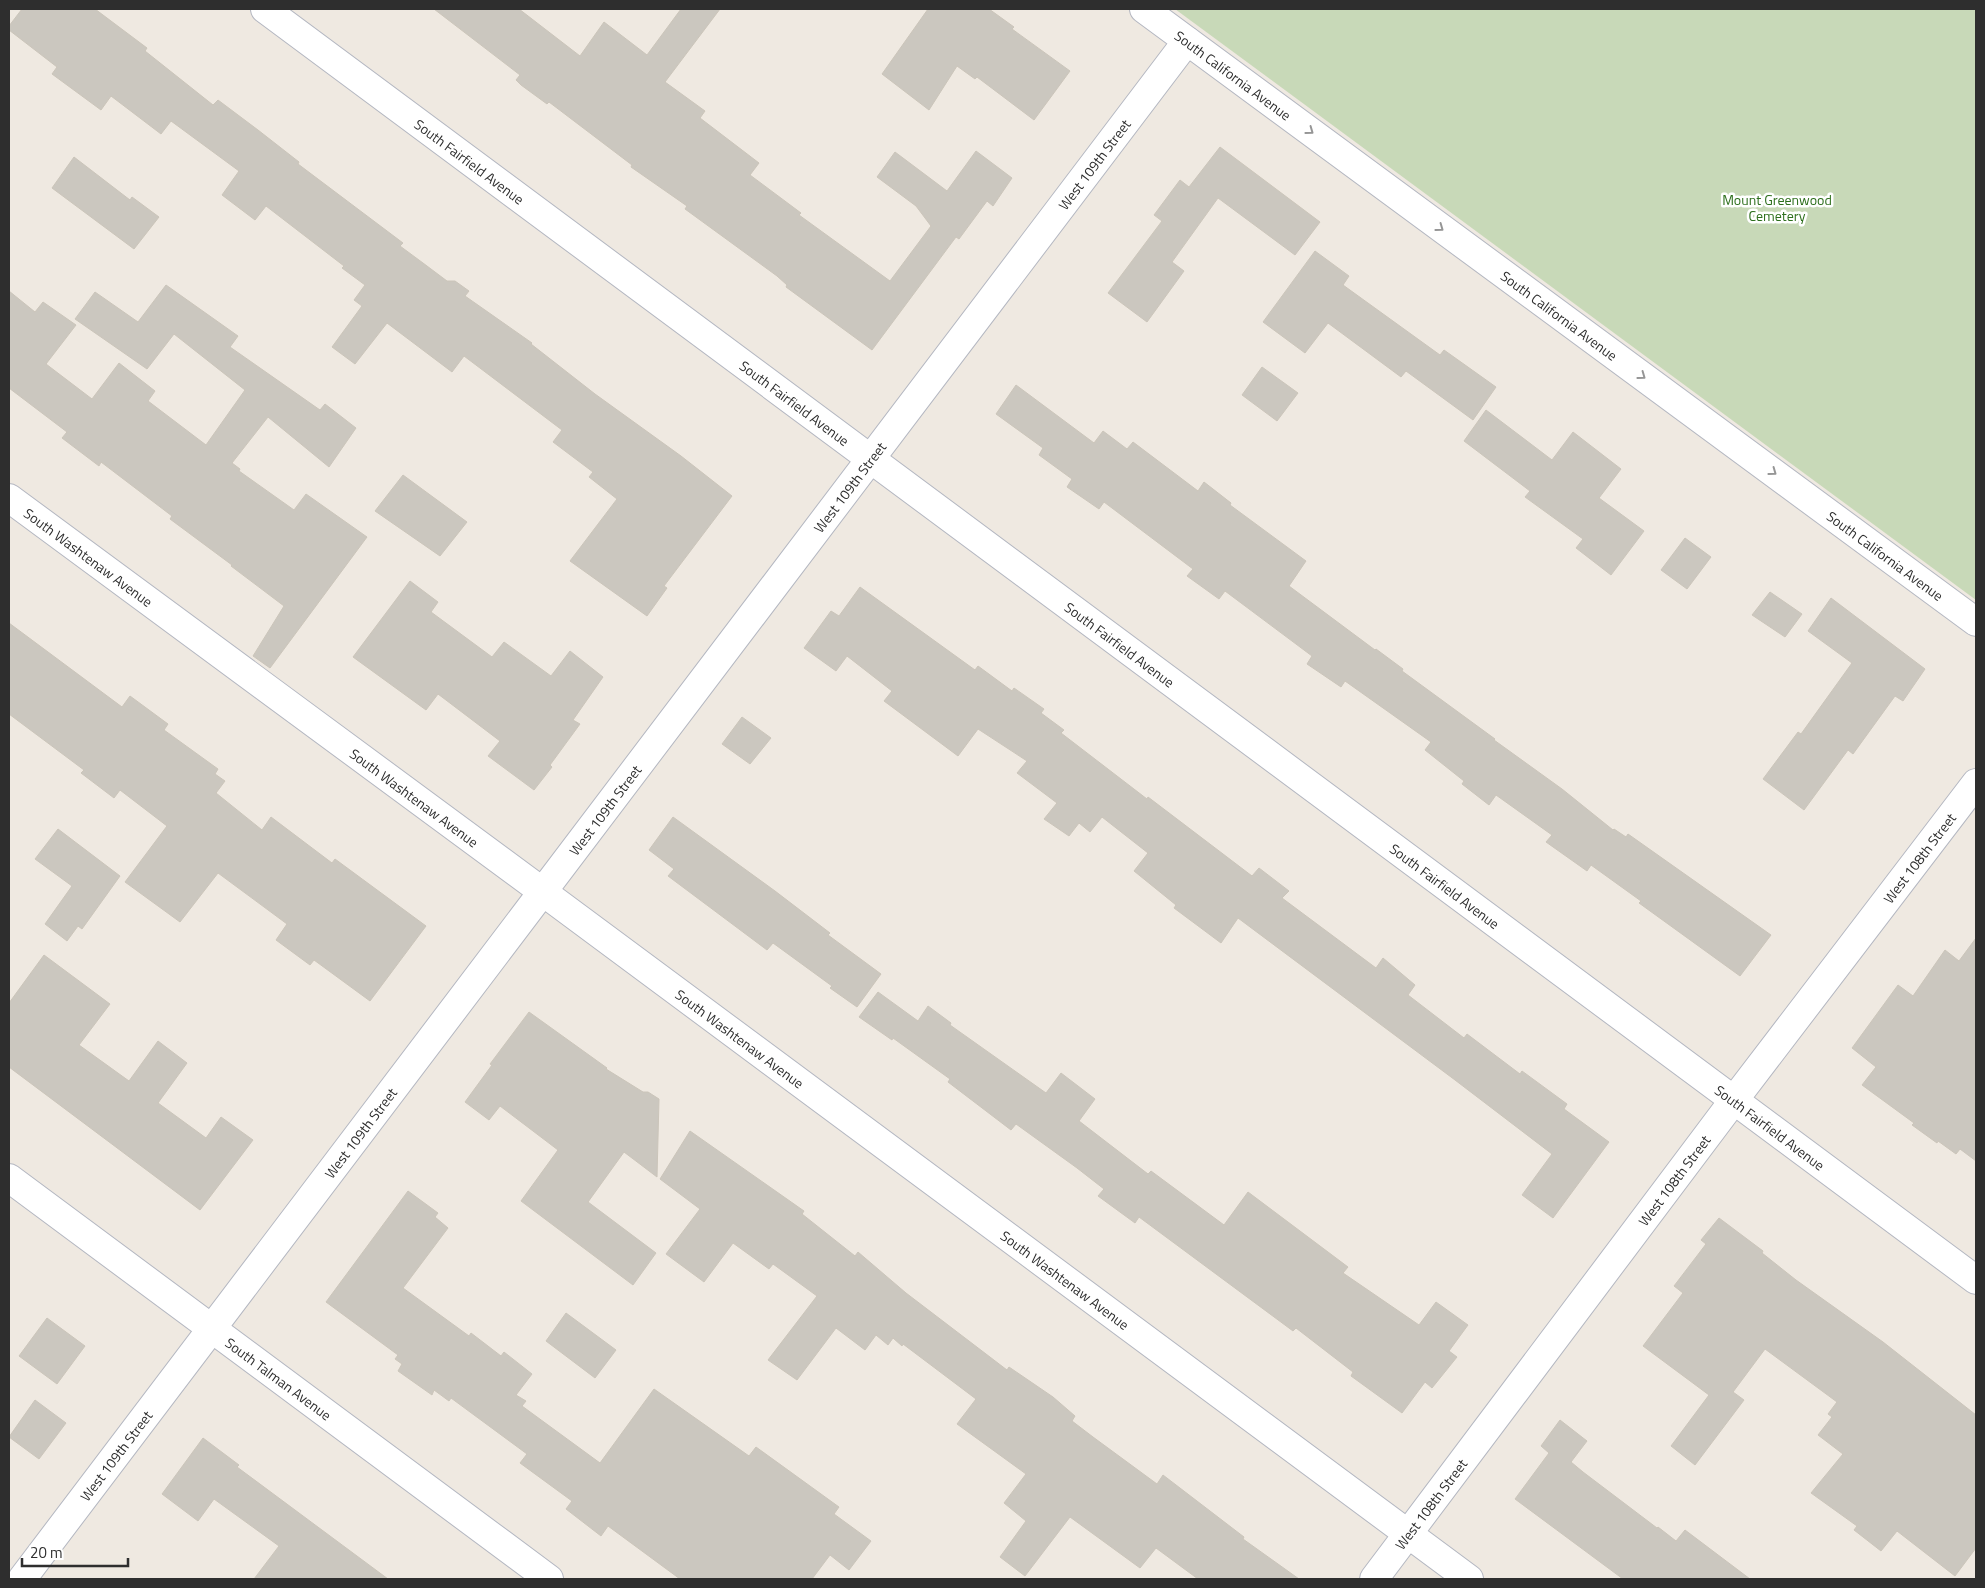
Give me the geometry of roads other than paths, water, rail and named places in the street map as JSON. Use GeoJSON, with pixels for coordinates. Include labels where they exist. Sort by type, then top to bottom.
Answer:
{"type":"FeatureCollection","features":[{"type":"Feature","properties":{"kind":"street","name":"South Fairfield Avenue"},"geometry":{"type":"LineString","coordinates":[[265,9],[1976,1280]]}},
{"type":"Feature","properties":{"kind":"street","name":"South California Avenue"},"geometry":{"type":"LineString","coordinates":[[1144,9],[1976,622]]}},
{"type":"Feature","properties":{"kind":"street","name":"West 109th Street"},"geometry":{"type":"LineString","coordinates":[[22,1579],[1187,41]]}},
{"type":"Feature","properties":{"kind":"street","name":"South Washtenaw Avenue"},"geometry":{"type":"LineString","coordinates":[[9,498],[1469,1579]]}},
{"type":"Feature","properties":{"kind":"street","name":"West 108th Street"},"geometry":{"type":"LineString","coordinates":[[1374,1579],[1734,1100],[1976,783]]}},
{"type":"Feature","properties":{"kind":"street","name":"South Talman Avenue"},"geometry":{"type":"LineString","coordinates":[[9,1178],[549,1579]]}},
{"type":"Feature","properties":{"kind":"park label","name":"Mount Greenwood Cemetery"},"geometry":{"type":"Point","coordinates":[1777,207]}}]}
